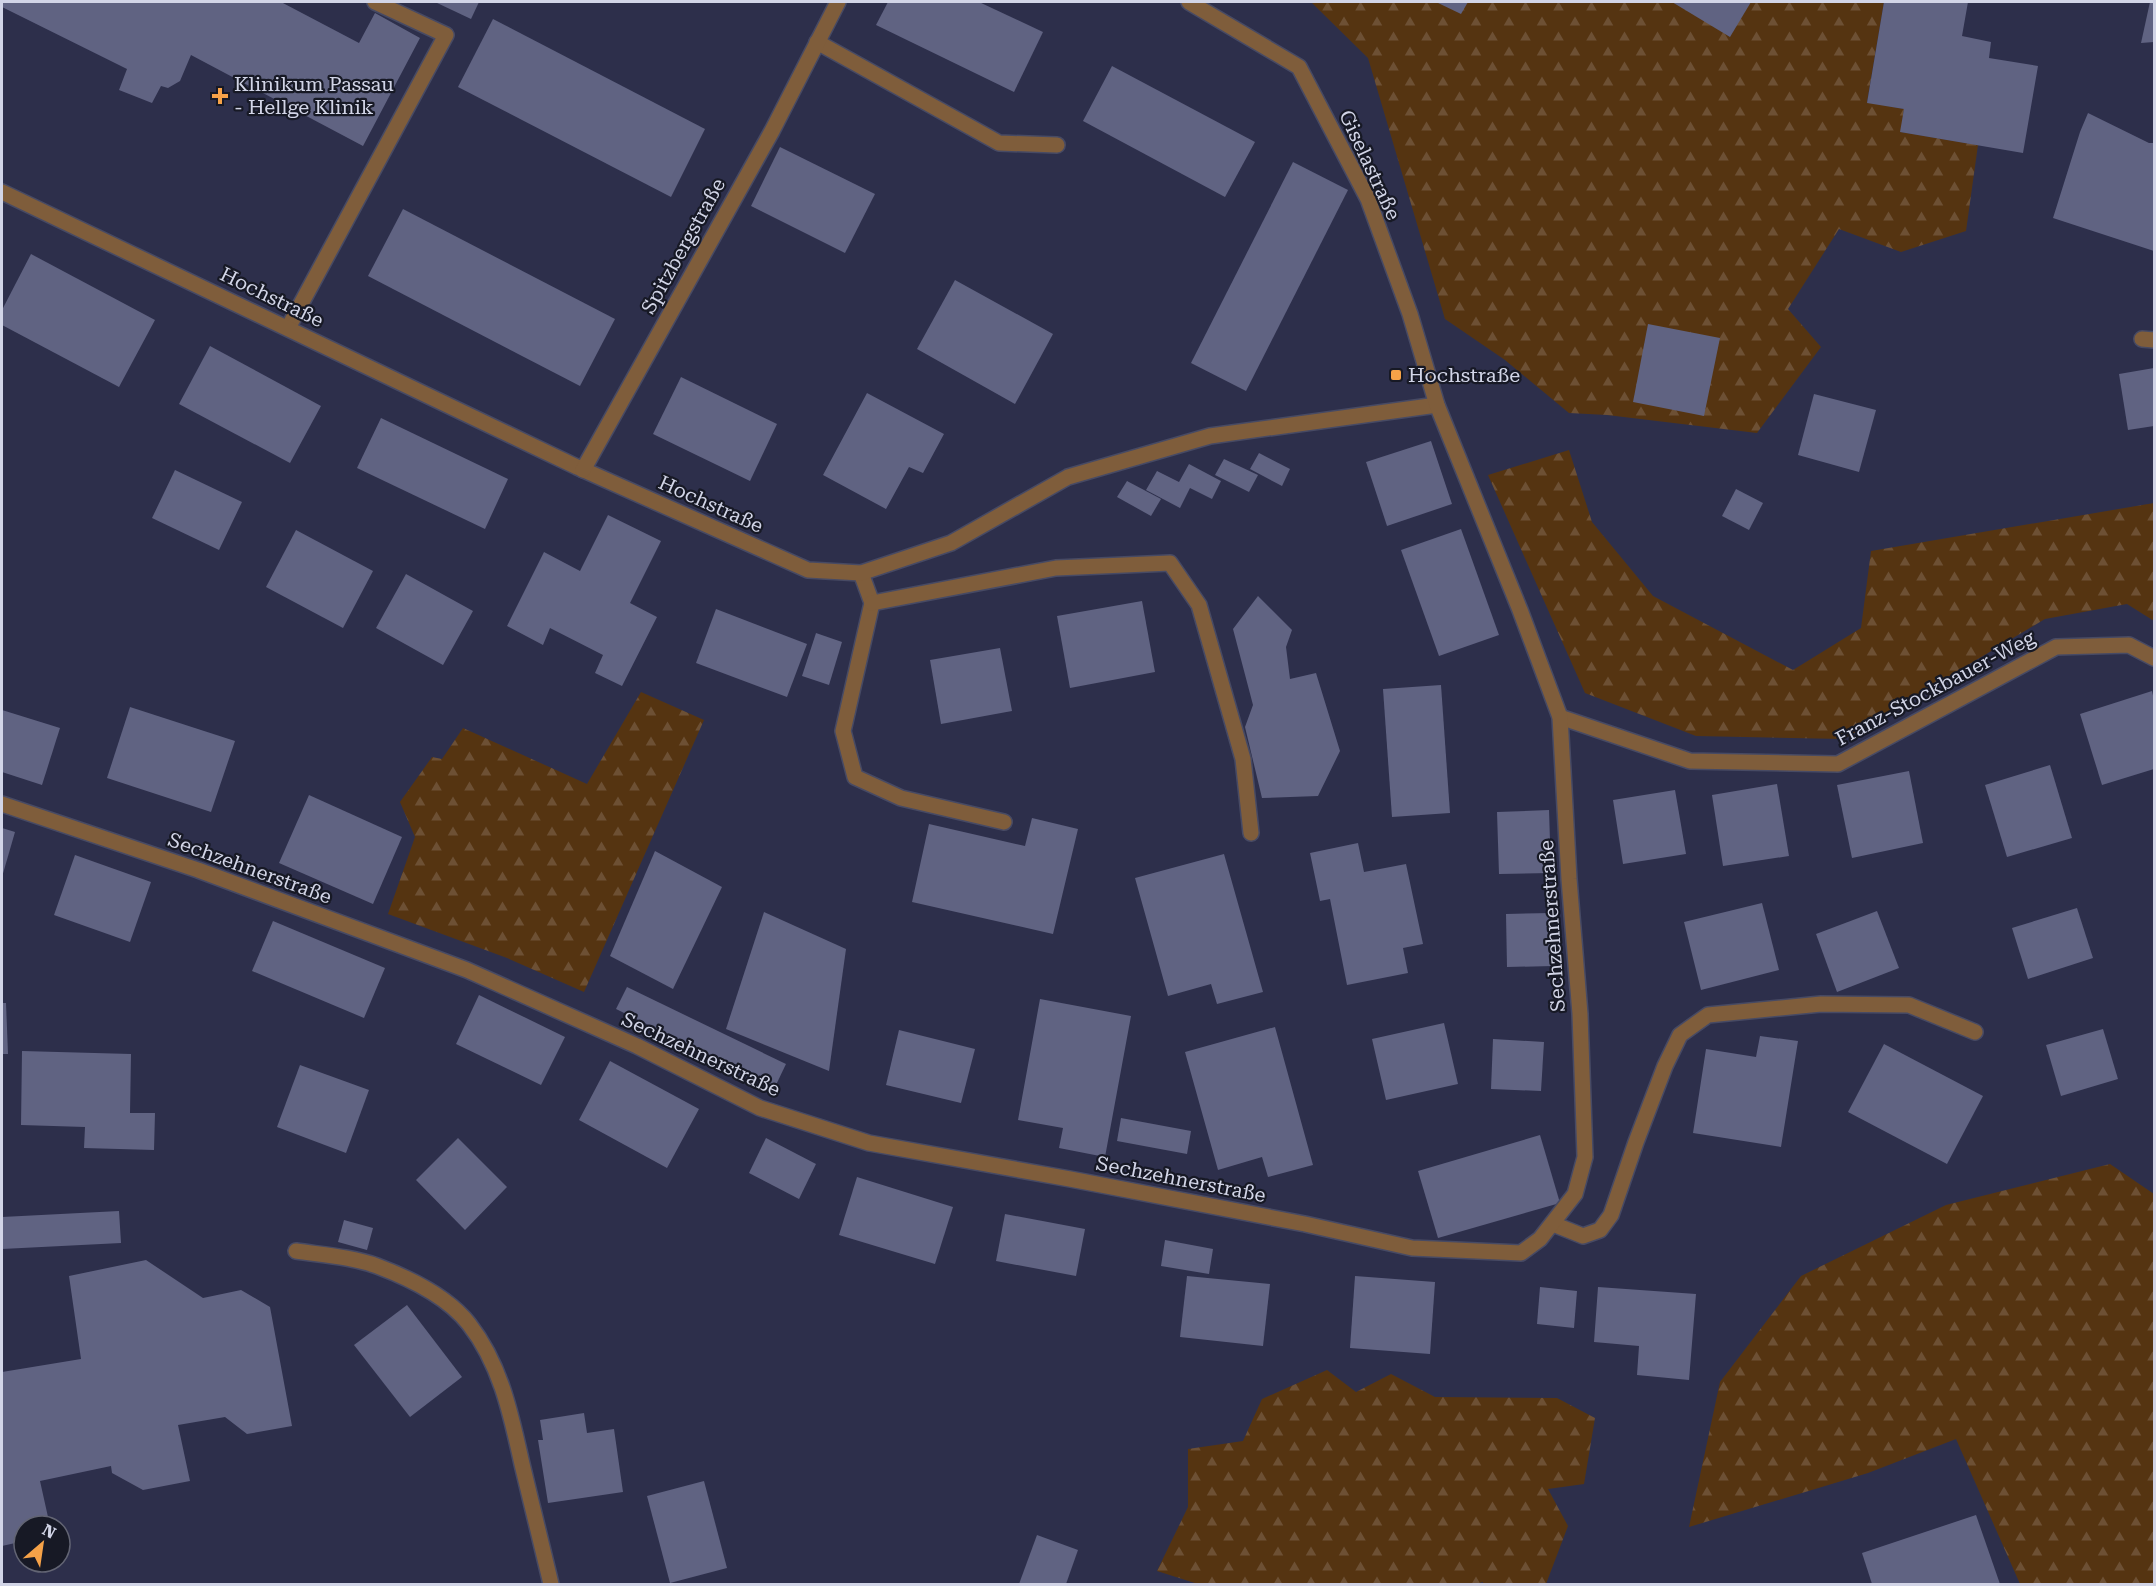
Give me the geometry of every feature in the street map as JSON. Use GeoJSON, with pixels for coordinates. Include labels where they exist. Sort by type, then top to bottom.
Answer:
{"type":"FeatureCollection","features":[{"type":"Feature","properties":{"kind":"street"},"geometry":{"type":"LineString","coordinates":[[288,328],[446,35],[375,2]]}},
{"type":"Feature","properties":{"kind":"street","name":"Spitzbergstraße"},"geometry":{"type":"LineString","coordinates":[[583,470],[772,131],[838,2]]}},
{"type":"Feature","properties":{"kind":"street","name":"Giselastraße"},"geometry":{"type":"LineString","coordinates":[[1189,2],[1299,67],[1368,199],[1410,314],[1437,405]]}},
{"type":"Feature","properties":{"kind":"street"},"geometry":{"type":"LineString","coordinates":[[818,42],[999,143],[1057,145]]}},
{"type":"Feature","properties":{"kind":"street","name":"Hochstraße"},"geometry":{"type":"LineString","coordinates":[[2,192],[583,470],[808,570],[861,573],[951,543],[1068,477],[1210,436],[1437,405]]}},
{"type":"Feature","properties":{"kind":"street","name":"Sechzehnerstraße"},"geometry":{"type":"LineString","coordinates":[[2,804],[198,870],[467,970],[637,1046],[760,1108],[869,1143],[1305,1224],[1412,1248],[1521,1253],[1540,1239],[1575,1194],[1585,1157],[1580,1014],[1569,879],[1560,717],[1520,610],[1437,405]]}},
{"type":"Feature","properties":{"kind":"street"},"geometry":{"type":"LineString","coordinates":[[872,603],[1056,568],[1170,563],[1199,604],[1243,759],[1251,833]]}},
{"type":"Feature","properties":{"kind":"street"},"geometry":{"type":"LineString","coordinates":[[861,573],[872,603],[843,731],[855,777],[901,798],[1004,822]]}},
{"type":"Feature","properties":{"kind":"street","name":"Franz-Stockbauer-Weg"},"geometry":{"type":"LineString","coordinates":[[1560,717],[1690,761],[1838,764],[2056,647],[2129,645],[2154,658]]}},
{"type":"Feature","properties":{"kind":"street"},"geometry":{"type":"LineString","coordinates":[[1553,1224],[1582,1236],[1600,1230],[1611,1215],[1665,1066],[1680,1035],[1708,1015],[1821,1004],[1910,1005],[1975,1032]]}},
{"type":"Feature","properties":{"kind":"street"},"geometry":{"type":"LineString","coordinates":[[296,1251],[350,1259],[376,1266],[439,1298],[455,1309],[469,1324],[490,1357],[506,1396],[551,1584]]}},
{"type":"Feature","properties":{"kind":"green space"},"geometry":{"type":"Polygon","coordinates":[[[1311,2],[1884,2],[1867,102],[1904,109],[1901,132],[1978,145],[1966,231],[1901,252],[1839,229],[1788,309],[1821,347],[1757,433],[1607,415],[1569,413],[1505,360],[1445,319],[1368,58],[1311,2]]]}},
{"type":"Feature","properties":{"kind":"green space"},"geometry":{"type":"Polygon","coordinates":[[[1569,450],[1592,522],[1653,596],[1793,670],[1861,628],[1871,551],[2154,503],[2154,621],[2127,604],[2045,619],[1844,739],[1696,736],[1585,693],[1488,475],[1569,450]]]}},
{"type":"Feature","properties":{"kind":"green space"},"geometry":{"type":"Polygon","coordinates":[[[641,692],[704,720],[584,992],[507,958],[388,914],[415,837],[400,802],[432,757],[442,759],[463,728],[587,784],[641,692]]]}},
{"type":"Feature","properties":{"kind":"green space"},"geometry":{"type":"Polygon","coordinates":[[[2110,1164],[2154,1194],[2154,1584],[2020,1584],[1956,1439],[1868,1473],[1689,1527],[1720,1382],[1801,1276],[1946,1205],[2110,1164]]]}},
{"type":"Feature","properties":{"kind":"green space"},"geometry":{"type":"Polygon","coordinates":[[[1327,1370],[1356,1392],[1391,1374],[1435,1397],[1557,1398],[1595,1418],[1584,1484],[1548,1489],[1568,1526],[1546,1584],[1483,1584],[1483,1582],[1476,1584],[1198,1584],[1157,1571],[1188,1507],[1188,1449],[1243,1441],[1262,1399],[1327,1370]]]}},
{"type":"Feature","properties":{"kind":"building"},"geometry":{"type":"Polygon","coordinates":[[[2,2],[281,2],[359,43],[375,13],[420,38],[363,146],[191,55],[180,81],[168,88],[161,86],[152,103],[119,90],[127,69],[2,7],[2,2]]]}},
{"type":"Feature","properties":{"kind":"building"},"geometry":{"type":"Polygon","coordinates":[[[435,2],[479,2],[471,19],[435,2]]]}},
{"type":"Feature","properties":{"kind":"building"},"geometry":{"type":"Polygon","coordinates":[[[888,2],[979,2],[1043,32],[1014,92],[876,25],[888,2]]]}},
{"type":"Feature","properties":{"kind":"building"},"geometry":{"type":"Polygon","coordinates":[[[1436,2],[1468,2],[1461,14],[1436,2]]]}},
{"type":"Feature","properties":{"kind":"building"},"geometry":{"type":"Polygon","coordinates":[[[1672,2],[1751,2],[1730,37],[1672,2]]]}},
{"type":"Feature","properties":{"kind":"building"},"geometry":{"type":"Polygon","coordinates":[[[1884,2],[1968,2],[1962,36],[1991,42],[1989,58],[2038,66],[2023,153],[1900,132],[1904,109],[1867,103],[1884,2]]]}},
{"type":"Feature","properties":{"kind":"building"},"geometry":{"type":"Polygon","coordinates":[[[2150,2],[2154,2],[2154,42],[2141,43],[2150,2]]]}},
{"type":"Feature","properties":{"kind":"building"},"geometry":{"type":"Polygon","coordinates":[[[493,19],[705,129],[671,197],[458,87],[493,19]]]}},
{"type":"Feature","properties":{"kind":"building"},"geometry":{"type":"Polygon","coordinates":[[[1112,66],[1255,142],[1225,197],[1083,121],[1112,66]]]}},
{"type":"Feature","properties":{"kind":"building"},"geometry":{"type":"Polygon","coordinates":[[[2088,113],[2149,143],[2154,143],[2154,251],[2053,218],[2088,113]]]}},
{"type":"Feature","properties":{"kind":"building"},"geometry":{"type":"Polygon","coordinates":[[[780,147],[875,194],[845,253],[751,206],[780,147]]]}},
{"type":"Feature","properties":{"kind":"building"},"geometry":{"type":"Polygon","coordinates":[[[1293,162],[1348,190],[1246,391],[1191,363],[1293,162]]]}},
{"type":"Feature","properties":{"kind":"building"},"geometry":{"type":"Polygon","coordinates":[[[403,209],[615,319],[580,386],[368,276],[403,209]]]}},
{"type":"Feature","properties":{"kind":"building"},"geometry":{"type":"Polygon","coordinates":[[[31,254],[155,320],[119,387],[2,325],[2,310],[31,254]]]}},
{"type":"Feature","properties":{"kind":"building"},"geometry":{"type":"Polygon","coordinates":[[[955,280],[1053,334],[1015,404],[917,349],[955,280]]]}},
{"type":"Feature","properties":{"kind":"building"},"geometry":{"type":"Polygon","coordinates":[[[1648,324],[1720,338],[1704,416],[1633,402],[1648,324]]]}},
{"type":"Feature","properties":{"kind":"building"},"geometry":{"type":"Polygon","coordinates":[[[210,346],[321,406],[290,463],[179,404],[210,346]]]}},
{"type":"Feature","properties":{"kind":"building"},"geometry":{"type":"Polygon","coordinates":[[[2154,368],[2154,426],[2128,430],[2119,374],[2154,368]]]}},
{"type":"Feature","properties":{"kind":"building"},"geometry":{"type":"Polygon","coordinates":[[[681,377],[777,424],[750,481],[653,434],[681,377]]]}},
{"type":"Feature","properties":{"kind":"building"},"geometry":{"type":"Polygon","coordinates":[[[867,393],[944,434],[923,473],[909,467],[886,509],[823,475],[867,393]]]}},
{"type":"Feature","properties":{"kind":"building"},"geometry":{"type":"Polygon","coordinates":[[[1814,394],[1876,410],[1859,472],[1798,455],[1814,394]]]}},
{"type":"Feature","properties":{"kind":"building"},"geometry":{"type":"Polygon","coordinates":[[[381,418],[508,479],[485,529],[357,468],[381,418]]]}},
{"type":"Feature","properties":{"kind":"building"},"geometry":{"type":"Polygon","coordinates":[[[1431,441],[1452,504],[1387,526],[1366,462],[1431,441]]]}},
{"type":"Feature","properties":{"kind":"building"},"geometry":{"type":"Polygon","coordinates":[[[1259,453],[1290,469],[1282,486],[1250,469],[1259,453]]]}},
{"type":"Feature","properties":{"kind":"building"},"geometry":{"type":"Polygon","coordinates":[[[1224,459],[1258,475],[1249,492],[1215,475],[1224,459]]]}},
{"type":"Feature","properties":{"kind":"building"},"geometry":{"type":"Polygon","coordinates":[[[1189,464],[1221,481],[1212,499],[1190,488],[1180,508],[1146,490],[1157,471],[1179,482],[1189,464]]]}},
{"type":"Feature","properties":{"kind":"building"},"geometry":{"type":"Polygon","coordinates":[[[175,470],[242,502],[219,550],[152,518],[175,470]]]}},
{"type":"Feature","properties":{"kind":"building"},"geometry":{"type":"Polygon","coordinates":[[[1127,481],[1161,499],[1151,516],[1117,497],[1127,481]]]}},
{"type":"Feature","properties":{"kind":"building"},"geometry":{"type":"Polygon","coordinates":[[[1736,489],[1763,503],[1749,530],[1722,516],[1736,489]]]}},
{"type":"Feature","properties":{"kind":"building"},"geometry":{"type":"Polygon","coordinates":[[[608,515],[661,541],[630,603],[657,617],[622,686],[595,673],[603,655],[550,628],[543,645],[507,626],[544,552],[580,571],[608,515]]]}},
{"type":"Feature","properties":{"kind":"building"},"geometry":{"type":"Polygon","coordinates":[[[1461,529],[1499,635],[1439,656],[1401,550],[1461,529]]]}},
{"type":"Feature","properties":{"kind":"building"},"geometry":{"type":"Polygon","coordinates":[[[296,530],[373,571],[343,628],[266,587],[296,530]]]}},
{"type":"Feature","properties":{"kind":"building"},"geometry":{"type":"Polygon","coordinates":[[[406,574],[473,611],[443,665],[376,628],[406,574]]]}},
{"type":"Feature","properties":{"kind":"building"},"geometry":{"type":"Polygon","coordinates":[[[1258,596],[1292,630],[1286,647],[1290,679],[1316,673],[1340,751],[1318,796],[1262,798],[1245,727],[1253,705],[1233,629],[1258,596]]]}},
{"type":"Feature","properties":{"kind":"building"},"geometry":{"type":"Polygon","coordinates":[[[1142,601],[1155,672],[1070,688],[1057,616],[1142,601]]]}},
{"type":"Feature","properties":{"kind":"building"},"geometry":{"type":"Polygon","coordinates":[[[716,609],[807,644],[787,697],[696,663],[716,609]]]}},
{"type":"Feature","properties":{"kind":"building"},"geometry":{"type":"Polygon","coordinates":[[[816,633],[842,642],[829,685],[802,676],[816,633]]]}},
{"type":"Feature","properties":{"kind":"building"},"geometry":{"type":"Polygon","coordinates":[[[1000,648],[1012,711],[941,724],[930,660],[1000,648]]]}},
{"type":"Feature","properties":{"kind":"building"},"geometry":{"type":"Polygon","coordinates":[[[1441,685],[1450,813],[1392,817],[1383,689],[1441,685]]]}},
{"type":"Feature","properties":{"kind":"building"},"geometry":{"type":"Polygon","coordinates":[[[2152,691],[2154,769],[2102,785],[2080,714],[2152,691]]]}},
{"type":"Feature","properties":{"kind":"building"},"geometry":{"type":"Polygon","coordinates":[[[130,707],[235,741],[211,812],[107,778],[130,707]]]}},
{"type":"Feature","properties":{"kind":"building"},"geometry":{"type":"Polygon","coordinates":[[[2,710],[60,728],[42,785],[2,772],[2,710]]]}},
{"type":"Feature","properties":{"kind":"building"},"geometry":{"type":"Polygon","coordinates":[[[2050,765],[2072,838],[2007,857],[1985,785],[2050,765]]]}},
{"type":"Feature","properties":{"kind":"building"},"geometry":{"type":"Polygon","coordinates":[[[1909,771],[1923,843],[1852,858],[1837,785],[1909,771]]]}},
{"type":"Feature","properties":{"kind":"building"},"geometry":{"type":"Polygon","coordinates":[[[1777,784],[1789,856],[1723,866],[1712,795],[1777,784]]]}},
{"type":"Feature","properties":{"kind":"building"},"geometry":{"type":"Polygon","coordinates":[[[1675,790],[1686,854],[1623,864],[1613,800],[1675,790]]]}},
{"type":"Feature","properties":{"kind":"building"},"geometry":{"type":"Polygon","coordinates":[[[309,795],[402,837],[373,904],[279,863],[309,795]]]}},
{"type":"Feature","properties":{"kind":"building"},"geometry":{"type":"Polygon","coordinates":[[[1549,810],[1551,873],[1499,874],[1497,812],[1549,810]]]}},
{"type":"Feature","properties":{"kind":"building"},"geometry":{"type":"Polygon","coordinates":[[[1032,818],[1078,829],[1053,934],[912,902],[929,824],[1025,846],[1032,818]]]}},
{"type":"Feature","properties":{"kind":"building"},"geometry":{"type":"Polygon","coordinates":[[[2,828],[15,832],[2,877],[2,828]]]}},
{"type":"Feature","properties":{"kind":"building"},"geometry":{"type":"Polygon","coordinates":[[[1358,843],[1364,872],[1406,864],[1423,944],[1403,948],[1408,973],[1347,985],[1330,899],[1320,901],[1310,853],[1358,843]]]}},
{"type":"Feature","properties":{"kind":"building"},"geometry":{"type":"Polygon","coordinates":[[[655,851],[722,887],[673,989],[610,956],[655,851]]]}},
{"type":"Feature","properties":{"kind":"building"},"geometry":{"type":"Polygon","coordinates":[[[1224,854],[1263,992],[1217,1004],[1211,984],[1168,996],[1135,878],[1224,854]]]}},
{"type":"Feature","properties":{"kind":"building"},"geometry":{"type":"Polygon","coordinates":[[[75,855],[151,882],[130,942],[54,915],[75,855]]]}},
{"type":"Feature","properties":{"kind":"building"},"geometry":{"type":"Polygon","coordinates":[[[1762,903],[1779,970],[1701,990],[1684,922],[1762,903]]]}},
{"type":"Feature","properties":{"kind":"building"},"geometry":{"type":"Polygon","coordinates":[[[2077,908],[2093,958],[2028,979],[2012,928],[2077,908]]]}},
{"type":"Feature","properties":{"kind":"building"},"geometry":{"type":"Polygon","coordinates":[[[1877,911],[1899,968],[1837,992],[1816,934],[1877,911]]]}},
{"type":"Feature","properties":{"kind":"building"},"geometry":{"type":"Polygon","coordinates":[[[764,912],[846,949],[829,1071],[726,1029],[764,912]]]}},
{"type":"Feature","properties":{"kind":"building"},"geometry":{"type":"Polygon","coordinates":[[[1552,913],[1553,966],[1507,967],[1506,914],[1552,913]]]}},
{"type":"Feature","properties":{"kind":"building"},"geometry":{"type":"Polygon","coordinates":[[[273,921],[385,968],[364,1018],[252,971],[273,921]]]}},
{"type":"Feature","properties":{"kind":"building"},"geometry":{"type":"Polygon","coordinates":[[[627,987],[786,1064],[775,1087],[616,1009],[627,987]]]}},
{"type":"Feature","properties":{"kind":"building"},"geometry":{"type":"Polygon","coordinates":[[[479,995],[565,1037],[541,1085],[456,1044],[479,995]]]}},
{"type":"Feature","properties":{"kind":"building"},"geometry":{"type":"Polygon","coordinates":[[[1040,999],[1131,1016],[1105,1157],[1059,1148],[1063,1128],[1018,1120],[1040,999]]]}},
{"type":"Feature","properties":{"kind":"building"},"geometry":{"type":"Polygon","coordinates":[[[2,1003],[6,1003],[8,1054],[2,1054],[2,1003]]]}},
{"type":"Feature","properties":{"kind":"building"},"geometry":{"type":"Polygon","coordinates":[[[1444,1023],[1458,1084],[1386,1100],[1372,1039],[1444,1023]]]}},
{"type":"Feature","properties":{"kind":"building"},"geometry":{"type":"Polygon","coordinates":[[[1275,1027],[1313,1165],[1268,1177],[1262,1157],[1218,1170],[1185,1052],[1275,1027]]]}},
{"type":"Feature","properties":{"kind":"building"},"geometry":{"type":"Polygon","coordinates":[[[2103,1029],[2118,1079],[2061,1096],[2046,1045],[2103,1029]]]}},
{"type":"Feature","properties":{"kind":"building"},"geometry":{"type":"Polygon","coordinates":[[[899,1030],[975,1049],[961,1103],[886,1085],[899,1030]]]}},
{"type":"Feature","properties":{"kind":"building"},"geometry":{"type":"Polygon","coordinates":[[[1760,1036],[1798,1041],[1781,1147],[1693,1133],[1706,1049],[1756,1057],[1760,1036]]]}},
{"type":"Feature","properties":{"kind":"building"},"geometry":{"type":"Polygon","coordinates":[[[1493,1039],[1544,1042],[1541,1091],[1491,1089],[1493,1039]]]}},
{"type":"Feature","properties":{"kind":"building"},"geometry":{"type":"Polygon","coordinates":[[[1884,1044],[1983,1096],[1947,1164],[1848,1112],[1884,1044]]]}},
{"type":"Feature","properties":{"kind":"building"},"geometry":{"type":"Polygon","coordinates":[[[22,1051],[131,1054],[130,1113],[155,1113],[154,1150],[84,1148],[85,1127],[21,1125],[22,1051]]]}},
{"type":"Feature","properties":{"kind":"building"},"geometry":{"type":"Polygon","coordinates":[[[610,1061],[699,1109],[667,1168],[579,1120],[610,1061]]]}},
{"type":"Feature","properties":{"kind":"building"},"geometry":{"type":"Polygon","coordinates":[[[300,1065],[369,1090],[346,1153],[277,1127],[300,1065]]]}},
{"type":"Feature","properties":{"kind":"building"},"geometry":{"type":"Polygon","coordinates":[[[1121,1118],[1191,1131],[1187,1154],[1117,1141],[1121,1118]]]}},
{"type":"Feature","properties":{"kind":"building"},"geometry":{"type":"Polygon","coordinates":[[[1540,1135],[1560,1203],[1438,1238],[1418,1171],[1540,1135]]]}},
{"type":"Feature","properties":{"kind":"building"},"geometry":{"type":"Polygon","coordinates":[[[458,1138],[507,1187],[465,1230],[416,1180],[458,1138]]]}},
{"type":"Feature","properties":{"kind":"building"},"geometry":{"type":"Polygon","coordinates":[[[766,1138],[816,1164],[799,1199],[749,1173],[766,1138]]]}},
{"type":"Feature","properties":{"kind":"building"},"geometry":{"type":"Polygon","coordinates":[[[857,1177],[953,1207],[935,1264],[839,1235],[857,1177]]]}},
{"type":"Feature","properties":{"kind":"building"},"geometry":{"type":"Polygon","coordinates":[[[119,1211],[121,1243],[2,1249],[2,1217],[119,1211]]]}},
{"type":"Feature","properties":{"kind":"building"},"geometry":{"type":"Polygon","coordinates":[[[1005,1214],[1085,1229],[1076,1276],[996,1261],[1005,1214]]]}},
{"type":"Feature","properties":{"kind":"building"},"geometry":{"type":"Polygon","coordinates":[[[344,1220],[373,1228],[367,1250],[338,1242],[344,1220]]]}},
{"type":"Feature","properties":{"kind":"building"},"geometry":{"type":"Polygon","coordinates":[[[1165,1240],[1213,1249],[1209,1274],[1161,1266],[1165,1240]]]}},
{"type":"Feature","properties":{"kind":"building"},"geometry":{"type":"Polygon","coordinates":[[[146,1260],[203,1298],[241,1290],[270,1307],[292,1426],[247,1434],[225,1417],[178,1425],[190,1481],[143,1490],[112,1473],[111,1466],[40,1481],[47,1514],[12,1514],[12,1544],[2,1546],[2,1372],[81,1359],[69,1276],[146,1260]]]}},
{"type":"Feature","properties":{"kind":"building"},"geometry":{"type":"Polygon","coordinates":[[[1187,1276],[1270,1284],[1263,1346],[1180,1337],[1187,1276]]]}},
{"type":"Feature","properties":{"kind":"building"},"geometry":{"type":"Polygon","coordinates":[[[1355,1276],[1435,1282],[1430,1354],[1350,1348],[1355,1276]]]}},
{"type":"Feature","properties":{"kind":"building"},"geometry":{"type":"Polygon","coordinates":[[[1540,1287],[1577,1291],[1574,1328],[1537,1324],[1540,1287]]]}},
{"type":"Feature","properties":{"kind":"building"},"geometry":{"type":"Polygon","coordinates":[[[1598,1287],[1696,1294],[1689,1380],[1637,1375],[1639,1346],[1594,1342],[1598,1287]]]}},
{"type":"Feature","properties":{"kind":"building"},"geometry":{"type":"Polygon","coordinates":[[[407,1305],[462,1377],[410,1417],[354,1345],[407,1305]]]}},
{"type":"Feature","properties":{"kind":"building"},"geometry":{"type":"Polygon","coordinates":[[[584,1413],[587,1433],[614,1429],[623,1492],[548,1503],[538,1440],[543,1440],[540,1420],[584,1413]]]}},
{"type":"Feature","properties":{"kind":"building"},"geometry":{"type":"Polygon","coordinates":[[[704,1481],[727,1568],[670,1583],[647,1496],[704,1481]]]}},
{"type":"Feature","properties":{"kind":"building"},"geometry":{"type":"Polygon","coordinates":[[[1976,1515],[2000,1584],[1872,1584],[1862,1553],[1976,1515]]]}},
{"type":"Feature","properties":{"kind":"building"},"geometry":{"type":"Polygon","coordinates":[[[1037,1535],[1078,1550],[1066,1584],[1019,1584],[1037,1535]]]}},
{"type":"Feature","properties":{"kind":"place","name":"Klinikum Passau - Hellge Klinik"},"geometry":{"type":"Point","coordinates":[220,96]}},
{"type":"Feature","properties":{"kind":"place","name":"Hochstraße"},"geometry":{"type":"Point","coordinates":[1396,375]}}]}
